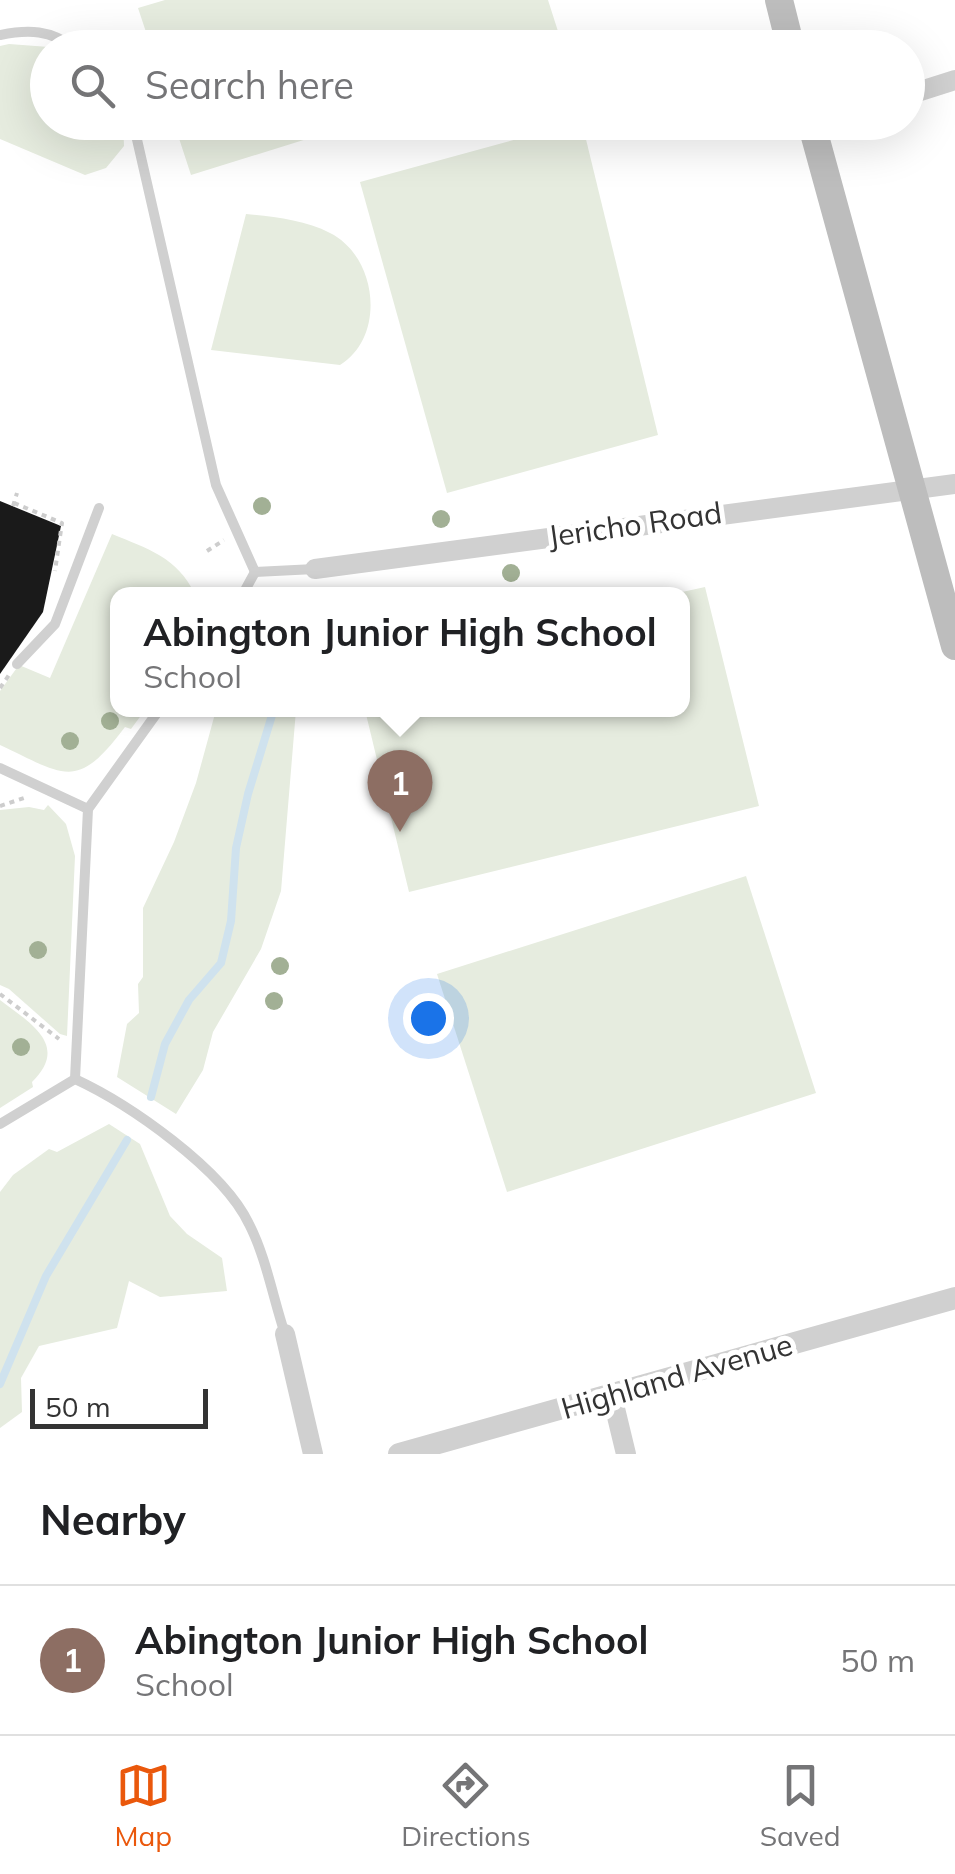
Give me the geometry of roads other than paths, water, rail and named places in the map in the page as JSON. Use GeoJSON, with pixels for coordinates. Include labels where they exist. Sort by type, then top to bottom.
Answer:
{"type":"FeatureCollection","features":[{"type":"Feature","properties":{"kind":"main road"},"geometry":{"type":"LineString","coordinates":[[779,0],[787,30]]}},
{"type":"Feature","properties":{"kind":"main road"},"geometry":{"type":"LineString","coordinates":[[818,140],[955,646]]}},
{"type":"Feature","properties":{"kind":"street"},"geometry":{"type":"LineString","coordinates":[[925,90],[955,80]]}},
{"type":"Feature","properties":{"kind":"street","name":"Jericho Road"},"geometry":{"type":"LineString","coordinates":[[315,569],[955,484]]}},
{"type":"Feature","properties":{"kind":"street","name":"Highland Avenue"},"geometry":{"type":"LineString","coordinates":[[399,1454],[955,1298]]}},
{"type":"Feature","properties":{"kind":"street"},"geometry":{"type":"LineString","coordinates":[[285,1334],[313,1454]]}},
{"type":"Feature","properties":{"kind":"street"},"geometry":{"type":"LineString","coordinates":[[612,1396],[626,1454]]}},
{"type":"Feature","properties":{"kind":"lane"},"geometry":{"type":"LineString","coordinates":[[0,34],[36,30]]}},
{"type":"Feature","properties":{"kind":"lane"},"geometry":{"type":"LineString","coordinates":[[137,140],[216,485],[255,572]]}},
{"type":"Feature","properties":{"kind":"lane"},"geometry":{"type":"LineString","coordinates":[[17,664],[55,624],[99,508]]}},
{"type":"Feature","properties":{"kind":"lane"},"geometry":{"type":"LineString","coordinates":[[255,572],[315,569]]}},
{"type":"Feature","properties":{"kind":"lane"},"geometry":{"type":"LineString","coordinates":[[247,587],[255,572]]}},
{"type":"Feature","properties":{"kind":"lane"},"geometry":{"type":"LineString","coordinates":[[74,1079],[88,809],[154,717]]}},
{"type":"Feature","properties":{"kind":"lane"},"geometry":{"type":"LineString","coordinates":[[0,768],[88,809]]}},
{"type":"Feature","properties":{"kind":"lane"},"geometry":{"type":"LineString","coordinates":[[0,1124],[74,1079]]}},
{"type":"Feature","properties":{"kind":"lane"},"geometry":{"type":"LineString","coordinates":[[74,1079],[101,1091],[190,1154],[224,1186],[249,1224],[285,1334]]}},
{"type":"Feature","properties":{"kind":"waterway"},"geometry":{"type":"LineString","coordinates":[[151,1097],[165,1044],[189,1000],[221,963],[231,921],[236,848],[271,717]]}},
{"type":"Feature","properties":{"kind":"waterway"},"geometry":{"type":"LineString","coordinates":[[0,1384],[46,1276],[127,1140]]}},
{"type":"Feature","properties":{"kind":"place","name":"Abington Junior High School"},"geometry":{"type":"Point","coordinates":[400,832]}}]}
